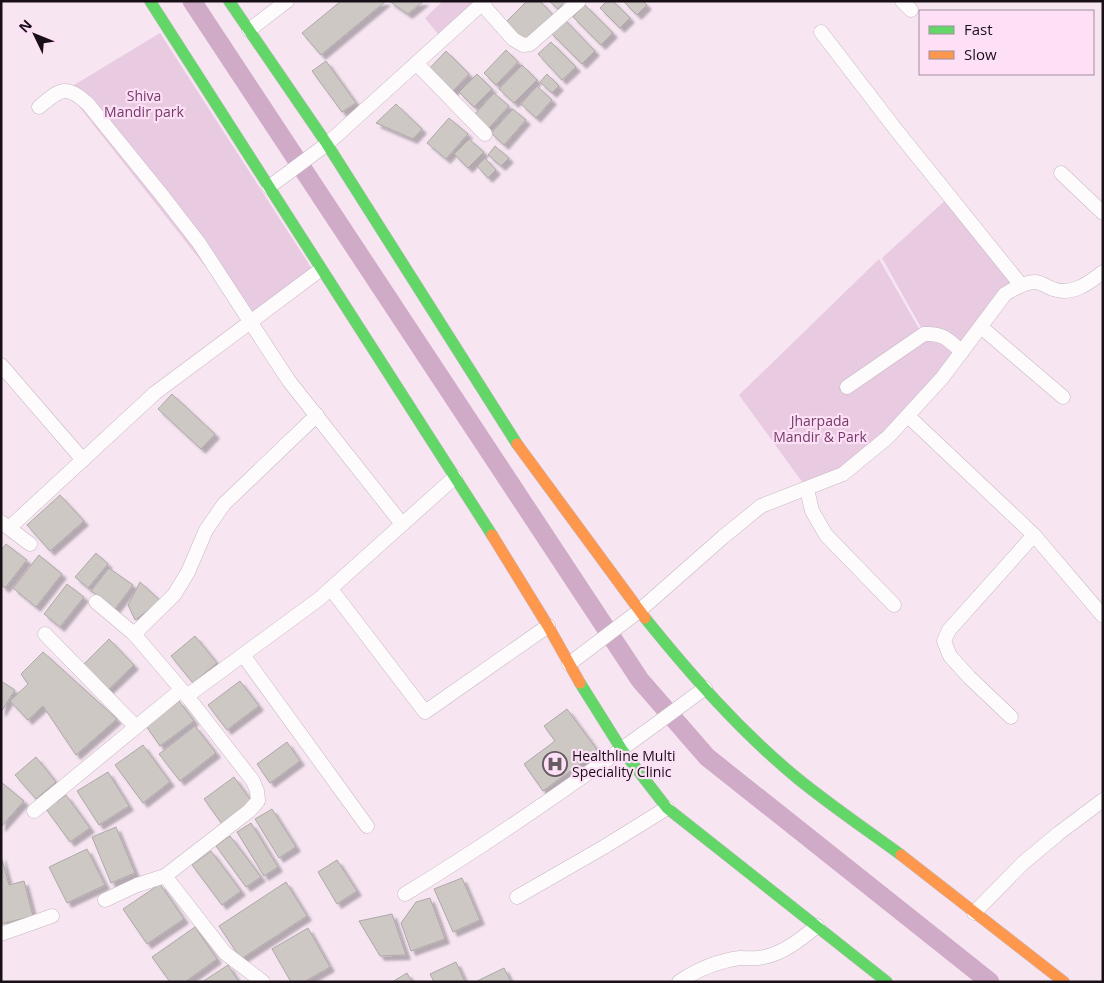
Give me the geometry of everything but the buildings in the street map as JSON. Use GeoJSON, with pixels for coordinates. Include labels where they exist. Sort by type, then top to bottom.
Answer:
{"type":"FeatureCollection","features":[{"type":"Feature","properties":{"kind":"street"},"geometry":{"type":"LineString","coordinates":[[150,1],[548,626],[593,706],[622,750],[667,808],[887,982]]}},
{"type":"Feature","properties":{"kind":"street"},"geometry":{"type":"LineString","coordinates":[[229,1],[327,144],[509,433],[639,611],[676,657],[739,724],[796,778],[1064,982]]}},
{"type":"Feature","properties":{"kind":"street"},"geometry":{"type":"LineString","coordinates":[[249,30],[287,1]]}},
{"type":"Feature","properties":{"kind":"street"},"geometry":{"type":"LineString","coordinates":[[269,187],[327,144],[484,2],[513,40],[524,45],[530,44],[580,1]]}},
{"type":"Feature","properties":{"kind":"street"},"geometry":{"type":"LineString","coordinates":[[821,32],[1020,285]]}},
{"type":"Feature","properties":{"kind":"street"},"geometry":{"type":"LineString","coordinates":[[417,64],[485,134]]}},
{"type":"Feature","properties":{"kind":"street"},"geometry":{"type":"LineString","coordinates":[[40,107],[56,93],[66,90],[77,94],[88,104],[162,194],[199,244],[290,381],[402,524]]}},
{"type":"Feature","properties":{"kind":"street"},"geometry":{"type":"LineString","coordinates":[[1061,173],[1103,213]]}},
{"type":"Feature","properties":{"kind":"street"},"geometry":{"type":"LineString","coordinates":[[30,544],[5,525],[83,460],[156,394],[320,270]]}},
{"type":"Feature","properties":{"kind":"street"},"geometry":{"type":"LineString","coordinates":[[569,664],[639,611],[761,506],[844,474],[888,437],[942,378],[1006,294],[1020,285],[1036,282],[1055,290],[1084,287],[1103,272]]}},
{"type":"Feature","properties":{"kind":"street"},"geometry":{"type":"LineString","coordinates":[[981,327],[1063,397]]}},
{"type":"Feature","properties":{"kind":"street"},"geometry":{"type":"LineString","coordinates":[[847,387],[924,334],[936,333],[948,339],[962,352]]}},
{"type":"Feature","properties":{"kind":"street"},"geometry":{"type":"LineString","coordinates":[[1,365],[83,460]]}},
{"type":"Feature","properties":{"kind":"street"},"geometry":{"type":"LineString","coordinates":[[134,634],[174,595],[188,572],[206,530],[224,504],[316,415]]}},
{"type":"Feature","properties":{"kind":"street"},"geometry":{"type":"LineString","coordinates":[[908,416],[1034,535],[1103,616]]}},
{"type":"Feature","properties":{"kind":"street"},"geometry":{"type":"LineString","coordinates":[[34,811],[136,727],[243,655],[319,599],[454,477]]}},
{"type":"Feature","properties":{"kind":"street"},"geometry":{"type":"LineString","coordinates":[[806,489],[812,512],[826,536],[894,604]]}},
{"type":"Feature","properties":{"kind":"street"},"geometry":{"type":"LineString","coordinates":[[1011,717],[950,656],[944,642],[949,630],[1034,535]]}},
{"type":"Feature","properties":{"kind":"street"},"geometry":{"type":"LineString","coordinates":[[331,589],[425,712],[548,626]]}},
{"type":"Feature","properties":{"kind":"street"},"geometry":{"type":"LineString","coordinates":[[96,602],[134,634],[184,693],[253,782],[258,801],[249,812],[165,876],[137,885],[105,900]]}},
{"type":"Feature","properties":{"kind":"street"},"geometry":{"type":"LineString","coordinates":[[45,634],[136,727]]}},
{"type":"Feature","properties":{"kind":"street"},"geometry":{"type":"LineString","coordinates":[[243,655],[367,826]]}},
{"type":"Feature","properties":{"kind":"street"},"geometry":{"type":"LineString","coordinates":[[405,894],[460,861],[554,798],[705,688]]}},
{"type":"Feature","properties":{"kind":"street"},"geometry":{"type":"LineString","coordinates":[[974,912],[1023,863],[1059,832],[1103,800]]}},
{"type":"Feature","properties":{"kind":"street"},"geometry":{"type":"LineString","coordinates":[[516,897],[604,847],[667,808]]}},
{"type":"Feature","properties":{"kind":"street"},"geometry":{"type":"LineString","coordinates":[[165,876],[225,953],[263,982]]}},
{"type":"Feature","properties":{"kind":"street"},"geometry":{"type":"LineString","coordinates":[[1,934],[52,916]]}},
{"type":"Feature","properties":{"kind":"street"},"geometry":{"type":"LineString","coordinates":[[679,982],[695,971],[715,962],[739,958],[764,957],[781,951],[817,926]]}},
{"type":"Feature","properties":{"kind":"green space"},"geometry":{"type":"Polygon","coordinates":[[[443,1],[474,1],[438,34],[425,18],[443,1]]]}},
{"type":"Feature","properties":{"kind":"green space","name":"Shiva Mandir park"},"geometry":{"type":"Polygon","coordinates":[[[160,33],[314,272],[249,322],[66,90],[160,33]]]}},
{"type":"Feature","properties":{"kind":"green space"},"geometry":{"type":"Polygon","coordinates":[[[949,197],[1019,284],[961,350],[923,331],[882,258],[949,197]]]}},
{"type":"Feature","properties":{"kind":"green space","name":"Jharpada Mandir & Park"},"geometry":{"type":"Polygon","coordinates":[[[879,259],[921,332],[925,336],[935,335],[958,352],[905,414],[842,471],[805,486],[739,395],[879,259]]]}},
{"type":"Feature","properties":{"kind":"waterway"},"geometry":{"type":"LineString","coordinates":[[192,1],[640,680],[707,757],[990,982]]}},
{"type":"Feature","properties":{"kind":"traffic: fast"},"geometry":{"type":"LineString","coordinates":[[150,1],[492,535]]}},
{"type":"Feature","properties":{"kind":"traffic: fast"},"geometry":{"type":"LineString","coordinates":[[229,1],[327,144],[517,444]]}},
{"type":"Feature","properties":{"kind":"traffic: fast"},"geometry":{"type":"LineString","coordinates":[[645,618],[698,681],[736,722],[776,760],[835,808],[901,855]]}},
{"type":"Feature","properties":{"kind":"traffic: fast"},"geometry":{"type":"LineString","coordinates":[[580,683],[622,750],[667,808],[887,982]]}},
{"type":"Feature","properties":{"kind":"traffic: slow"},"geometry":{"type":"LineString","coordinates":[[517,444],[645,618]]}},
{"type":"Feature","properties":{"kind":"traffic: slow"},"geometry":{"type":"LineString","coordinates":[[492,535],[548,626],[580,683]]}},
{"type":"Feature","properties":{"kind":"traffic: slow"},"geometry":{"type":"LineString","coordinates":[[901,855],[1064,982]]}},
{"type":"Feature","properties":{"kind":"place","name":"Healthline Multi Speciality Clinic"},"geometry":{"type":"Point","coordinates":[555,764]}}]}
